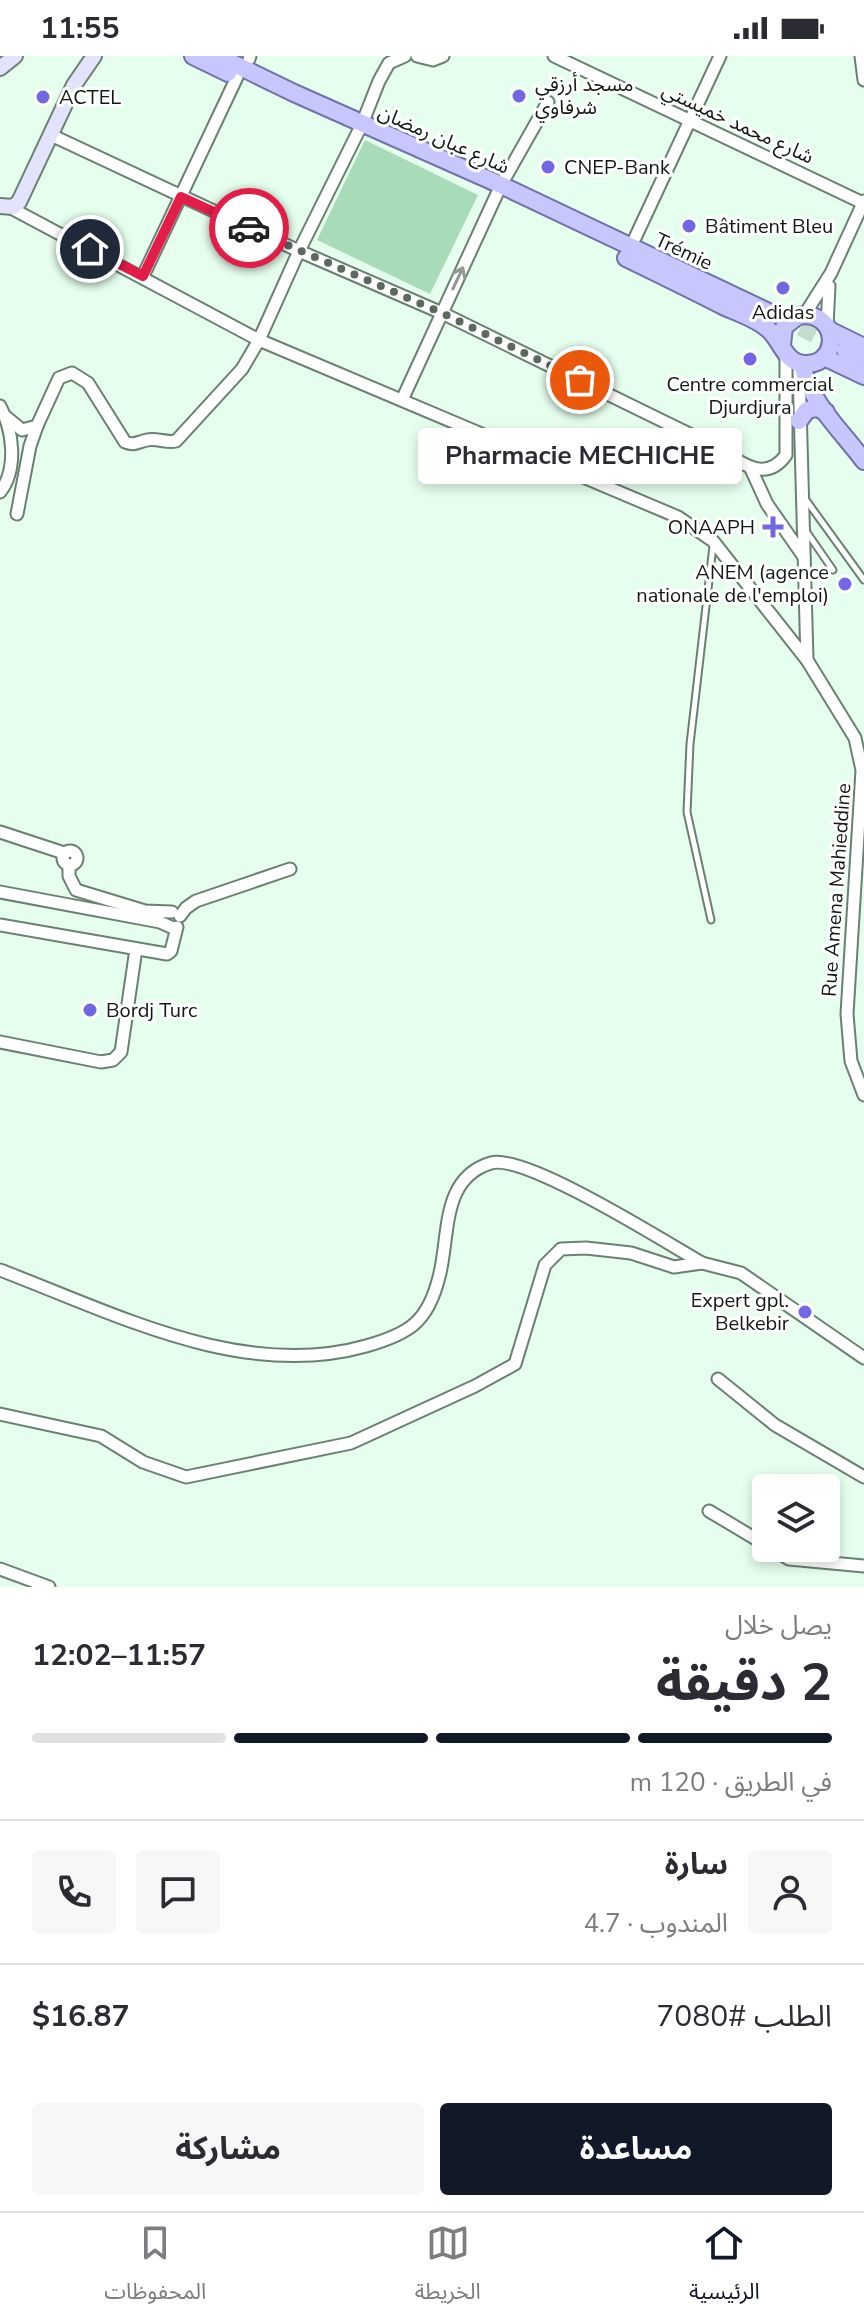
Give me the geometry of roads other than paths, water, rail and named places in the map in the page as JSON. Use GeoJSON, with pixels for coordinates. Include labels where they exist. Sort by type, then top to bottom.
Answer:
{"type":"FeatureCollection","features":[{"type":"Feature","properties":{"kind":"main road"},"geometry":{"type":"LineString","coordinates":[[193,56],[265,88],[294,93]]}},
{"type":"Feature","properties":{"kind":"main road"},"geometry":{"type":"LineString","coordinates":[[218,56],[294,93]]}},
{"type":"Feature","properties":{"kind":"main road"},"geometry":{"type":"LineString","coordinates":[[247,57],[271,71],[294,93]]}},
{"type":"Feature","properties":{"kind":"main road"},"geometry":{"type":"LineString","coordinates":[[4,206],[19,202],[74,85],[90,59]]}},
{"type":"Feature","properties":{"kind":"main road","name":"شارع عبان رمضان"},"geometry":{"type":"LineString","coordinates":[[294,93],[577,221]]}},
{"type":"Feature","properties":{"kind":"main road"},"geometry":{"type":"LineString","coordinates":[[577,221],[611,226],[802,315],[818,317],[828,328],[864,347]]}},
{"type":"Feature","properties":{"kind":"main road"},"geometry":{"type":"LineString","coordinates":[[577,221],[598,243],[762,325],[792,357],[812,364],[823,358]]}},
{"type":"Feature","properties":{"kind":"main road","name":"Trémie"},"geometry":{"type":"LineString","coordinates":[[577,221],[775,315]]}},
{"type":"Feature","properties":{"kind":"main road"},"geometry":{"type":"LineString","coordinates":[[802,315],[784,327],[792,357],[806,384],[864,461]]}},
{"type":"Feature","properties":{"kind":"main road"},"geometry":{"type":"LineString","coordinates":[[828,328],[831,341],[818,373],[819,385],[848,439]]}},
{"type":"Feature","properties":{"kind":"main road"},"geometry":{"type":"LineString","coordinates":[[845,350],[864,359]]}},
{"type":"Feature","properties":{"kind":"main road"},"geometry":{"type":"LineString","coordinates":[[823,358],[864,376]]}},
{"type":"Feature","properties":{"kind":"main road"},"geometry":{"type":"LineString","coordinates":[[799,421],[807,410],[817,408],[826,412]]}},
{"type":"Feature","properties":{"kind":"street"},"geometry":{"type":"LineString","coordinates":[[17,514],[30,446],[59,378],[72,373],[88,383],[125,442],[135,445],[148,439],[176,441],[236,377],[259,340],[390,59],[405,56]]}},
{"type":"Feature","properties":{"kind":"street"},"geometry":{"type":"LineString","coordinates":[[417,56],[433,60],[443,56]]}},
{"type":"Feature","properties":{"kind":"street","name":"شارع محمد خميستي"},"geometry":{"type":"LineString","coordinates":[[554,56],[864,202]]}},
{"type":"Feature","properties":{"kind":"street"},"geometry":{"type":"LineString","coordinates":[[635,238],[720,56]]}},
{"type":"Feature","properties":{"kind":"street"},"geometry":{"type":"LineString","coordinates":[[861,56],[864,80]]}},
{"type":"Feature","properties":{"kind":"street"},"geometry":{"type":"LineString","coordinates":[[143,276],[237,77]]}},
{"type":"Feature","properties":{"kind":"street"},"geometry":{"type":"LineString","coordinates":[[402,400],[501,185],[548,102]]}},
{"type":"Feature","properties":{"kind":"street"},"geometry":{"type":"LineString","coordinates":[[51,135],[299,251],[442,313],[718,448],[751,469],[760,491],[805,559]]}},
{"type":"Feature","properties":{"kind":"street"},"geometry":{"type":"LineString","coordinates":[[802,315],[831,273],[864,202]]}},
{"type":"Feature","properties":{"kind":"street","name":"Rue Amena Mahieddine"},"geometry":{"type":"LineString","coordinates":[[4,206],[143,276],[259,340],[678,517],[713,541],[807,660],[855,738],[862,770],[847,1014],[851,1061],[864,1095]]}},
{"type":"Feature","properties":{"kind":"street"},"geometry":{"type":"LineString","coordinates":[[828,328],[826,301],[831,273]]}},
{"type":"Feature","properties":{"kind":"street"},"geometry":{"type":"LineString","coordinates":[[792,357],[799,421],[807,660]]}},
{"type":"Feature","properties":{"kind":"street"},"geometry":{"type":"LineString","coordinates":[[760,491],[761,477],[786,455],[792,357]]}},
{"type":"Feature","properties":{"kind":"street"},"geometry":{"type":"LineString","coordinates":[[3,411],[22,430],[37,426]]}},
{"type":"Feature","properties":{"kind":"street"},"geometry":{"type":"LineString","coordinates":[[0,492],[9,476],[11,462],[10,433],[3,411]]}},
{"type":"Feature","properties":{"kind":"street"},"geometry":{"type":"LineString","coordinates":[[751,469],[771,468]]}},
{"type":"Feature","properties":{"kind":"street"},"geometry":{"type":"LineString","coordinates":[[0,832],[67,859],[69,876],[76,890],[175,920]]}},
{"type":"Feature","properties":{"kind":"street"},"geometry":{"type":"LineString","coordinates":[[0,925],[167,954],[171,951],[175,920],[191,903],[290,869]]}},
{"type":"Feature","properties":{"kind":"street"},"geometry":{"type":"LineString","coordinates":[[0,892],[160,922],[175,920]]}},
{"type":"Feature","properties":{"kind":"street"},"geometry":{"type":"LineString","coordinates":[[0,1042],[101,1062],[113,1060],[121,1052],[136,949]]}},
{"type":"Feature","properties":{"kind":"street"},"geometry":{"type":"LineString","coordinates":[[0,1270],[172,1336],[267,1356],[339,1354],[394,1338],[424,1316],[440,1277],[447,1214],[456,1192],[472,1173],[493,1162],[520,1167],[553,1180],[702,1263],[741,1273],[864,1358]]}},
{"type":"Feature","properties":{"kind":"street"},"geometry":{"type":"LineString","coordinates":[[0,1414],[101,1436],[143,1462],[186,1477],[351,1443],[451,1398],[515,1364],[545,1265],[561,1249],[586,1248],[631,1253],[674,1267],[702,1263]]}},
{"type":"Feature","properties":{"kind":"street"},"geometry":{"type":"LineString","coordinates":[[718,1379],[775,1425],[864,1477]]}},
{"type":"Feature","properties":{"kind":"street"},"geometry":{"type":"LineString","coordinates":[[709,1511],[752,1537]]}},
{"type":"Feature","properties":{"kind":"street"},"geometry":{"type":"LineString","coordinates":[[821,1562],[864,1566]]}},
{"type":"Feature","properties":{"kind":"street"},"geometry":{"type":"LineString","coordinates":[[0,1569],[49,1587]]}},
{"type":"Feature","properties":{"kind":"lane"},"geometry":{"type":"LineString","coordinates":[[802,494],[864,580]]}},
{"type":"Feature","properties":{"kind":"lane"},"geometry":{"type":"LineString","coordinates":[[804,527],[833,570]]}},
{"type":"Feature","properties":{"kind":"lane"},"geometry":{"type":"LineString","coordinates":[[711,920],[687,812],[690,744],[713,541]]}},
{"type":"Feature","properties":{"kind":"tunnel"},"geometry":{"type":"LineString","coordinates":[[779,317],[840,348]]}},
{"type":"Feature","properties":{"kind":"place","name":"مسجد أرزقي شرفاوي"},"geometry":{"type":"Point","coordinates":[519,96]}},
{"type":"Feature","properties":{"kind":"place","name":"ACTEL"},"geometry":{"type":"Point","coordinates":[43,97]}},
{"type":"Feature","properties":{"kind":"place","name":"CNEP-Bank"},"geometry":{"type":"Point","coordinates":[548,167]}},
{"type":"Feature","properties":{"kind":"place","name":"Bâtiment Bleu"},"geometry":{"type":"Point","coordinates":[689,226]}},
{"type":"Feature","properties":{"kind":"place","name":"Adidas"},"geometry":{"type":"Point","coordinates":[783,288]}},
{"type":"Feature","properties":{"kind":"place","name":"Centre commercial Djurdjura"},"geometry":{"type":"Point","coordinates":[750,359]}},
{"type":"Feature","properties":{"kind":"place","name":"Pharmacie MECHICHE"},"geometry":{"type":"Point","coordinates":[580,380]}},
{"type":"Feature","properties":{"kind":"place","name":"ONAAPH"},"geometry":{"type":"Point","coordinates":[773,527]}},
{"type":"Feature","properties":{"kind":"place","name":"ANEM (agence nationale de l'emploi)"},"geometry":{"type":"Point","coordinates":[845,584]}},
{"type":"Feature","properties":{"kind":"place","name":"Bordj Turc"},"geometry":{"type":"Point","coordinates":[90,1010]}},
{"type":"Feature","properties":{"kind":"place","name":"Expert gpl. Belkebir"},"geometry":{"type":"Point","coordinates":[805,1312]}}]}
